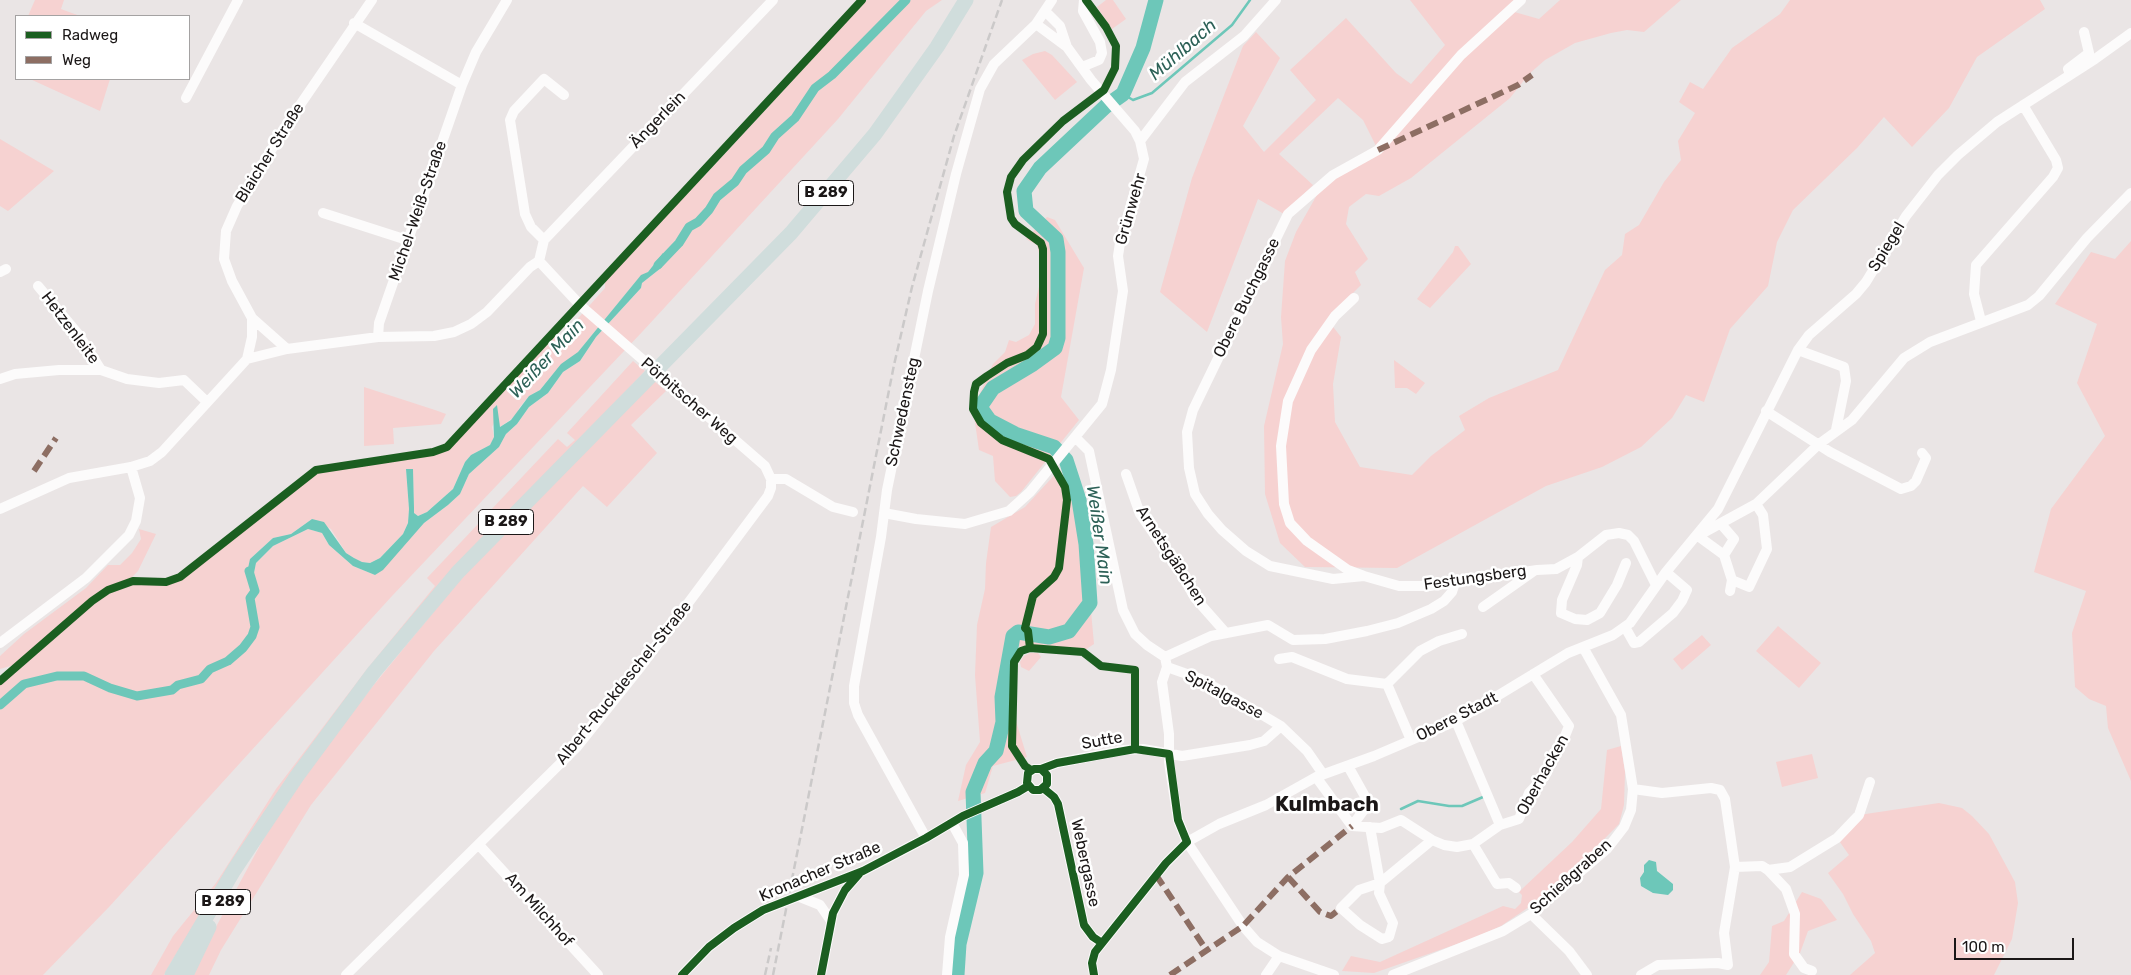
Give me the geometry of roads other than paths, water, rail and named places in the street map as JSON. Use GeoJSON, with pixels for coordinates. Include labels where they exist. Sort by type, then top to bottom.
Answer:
{"type":"FeatureCollection","features":[{"type":"Feature","properties":{"kind":"highway","name":"B 289"},"geometry":{"type":"LineString","coordinates":[[172,975],[211,905],[332,727],[374,672],[448,584],[592,434],[662,366],[784,240],[832,186],[904,93],[937,47],[966,0]]}},
{"type":"Feature","properties":{"kind":"highway","name":"B 289"},"geometry":{"type":"LineString","coordinates":[[186,975],[262,830]]}},
{"type":"Feature","properties":{"kind":"street"},"geometry":{"type":"LineString","coordinates":[[186,98],[238,0]]}},
{"type":"Feature","properties":{"kind":"street","name":"Blaicher Straße"},"geometry":{"type":"LineString","coordinates":[[252,318],[232,281],[224,259],[224,243],[230,220],[289,121],[354,23],[372,0]]}},
{"type":"Feature","properties":{"kind":"street","name":"Michel-Weiß-Straße"},"geometry":{"type":"LineString","coordinates":[[378,337],[379,323],[462,85],[476,52],[508,0]]}},
{"type":"Feature","properties":{"kind":"street","name":"Ängerlein"},"geometry":{"type":"LineString","coordinates":[[544,240],[773,0]]}},
{"type":"Feature","properties":{"kind":"street","name":"Schwedensteg"},"geometry":{"type":"LineString","coordinates":[[926,838],[858,715],[854,703],[854,686],[887,490],[928,291],[956,174],[980,89],[994,64],[1036,24],[1046,12],[1052,0]]}},
{"type":"Feature","properties":{"kind":"street"},"geometry":{"type":"LineString","coordinates":[[1082,67],[1099,60],[1102,52],[1100,42],[1083,11],[1084,0]]}},
{"type":"Feature","properties":{"kind":"street"},"geometry":{"type":"LineString","coordinates":[[1036,24],[1067,47],[1091,80],[1126,119],[1140,140],[1185,82],[1244,36],[1276,0]]}},
{"type":"Feature","properties":{"kind":"street","name":"Obere Buchgasse"},"geometry":{"type":"LineString","coordinates":[[1364,576],[1333,579],[1270,566],[1246,551],[1222,530],[1208,514],[1195,494],[1189,468],[1187,432],[1193,410],[1288,214],[1333,175],[1378,150],[1461,55],[1521,0]]}},
{"type":"Feature","properties":{"kind":"street"},"geometry":{"type":"LineString","coordinates":[[1046,12],[1060,26],[1067,47]]}},
{"type":"Feature","properties":{"kind":"street"},"geometry":{"type":"LineString","coordinates":[[354,23],[462,85]]}},
{"type":"Feature","properties":{"kind":"street"},"geometry":{"type":"LineString","coordinates":[[2069,75],[2068,69],[2089,53],[2084,32]]}},
{"type":"Feature","properties":{"kind":"street","name":"Spiegel"},"geometry":{"type":"LineString","coordinates":[[1625,628],[1637,615],[1666,572],[1698,536],[1718,509],[1766,410],[1798,350],[1809,335],[1856,294],[1866,282],[1906,216],[1938,175],[1977,138],[2131,33]]}},
{"type":"Feature","properties":{"kind":"street"},"geometry":{"type":"LineString","coordinates":[[247,359],[287,349],[378,337],[434,336],[454,332],[487,312],[530,267],[539,261],[544,240],[531,227],[525,214],[510,120],[514,111],[544,79],[564,95]]}},
{"type":"Feature","properties":{"kind":"street"},"geometry":{"type":"LineString","coordinates":[[1981,321],[1974,294],[1976,265],[2053,177],[2058,168],[2056,160],[2023,105]]}},
{"type":"Feature","properties":{"kind":"street","name":"Grünwehr"},"geometry":{"type":"LineString","coordinates":[[1073,442],[1102,404],[1111,370],[1123,292],[1118,256],[1120,242],[1143,167],[1140,140]]}},
{"type":"Feature","properties":{"kind":"street"},"geometry":{"type":"LineString","coordinates":[[1730,591],[1732,580],[1724,555],[1698,536],[1723,524],[1756,504],[1819,444],[1852,420],[1897,365],[1912,353],[1930,342],[1981,321],[2016,311],[2039,296],[2087,238],[2131,193]]}},
{"type":"Feature","properties":{"kind":"street"},"geometry":{"type":"LineString","coordinates":[[323,213],[407,240]]}},
{"type":"Feature","properties":{"kind":"street","name":"Pörbitscher Weg"},"geometry":{"type":"LineString","coordinates":[[539,261],[581,306],[765,466],[771,479]]}},
{"type":"Feature","properties":{"kind":"street","name":"Hetzenleite"},"geometry":{"type":"LineString","coordinates":[[38,286],[79,335],[102,370]]}},
{"type":"Feature","properties":{"kind":"street","name":"Festungsberg"},"geometry":{"type":"LineString","coordinates":[[1354,298],[1335,316],[1311,350],[1288,401],[1281,446],[1284,504],[1290,523],[1307,541],[1348,570],[1364,576],[1399,586],[1430,586],[1537,570],[1556,569],[1578,557],[1606,535],[1613,532],[1628,535],[1637,546],[1656,585]]}},
{"type":"Feature","properties":{"kind":"street"},"geometry":{"type":"LineString","coordinates":[[252,318],[287,349]]}},
{"type":"Feature","properties":{"kind":"street"},"geometry":{"type":"LineString","coordinates":[[0,509],[69,478],[131,467],[150,461],[162,452],[247,359],[252,337],[252,318]]}},
{"type":"Feature","properties":{"kind":"street"},"geometry":{"type":"LineString","coordinates":[[1798,350],[1844,367],[1846,381],[1836,430]]}},
{"type":"Feature","properties":{"kind":"street"},"geometry":{"type":"LineString","coordinates":[[0,379],[15,374],[102,370],[127,379],[159,384],[184,380],[207,402]]}},
{"type":"Feature","properties":{"kind":"street"},"geometry":{"type":"LineString","coordinates":[[1766,410],[1830,452],[1900,489],[1911,486],[1916,481],[1926,458],[1922,453]]}},
{"type":"Feature","properties":{"kind":"street"},"geometry":{"type":"LineString","coordinates":[[884,513],[951,524],[965,524],[997,516],[1009,511],[1022,501],[1073,442]]}},
{"type":"Feature","properties":{"kind":"street","name":"Spitalgasse"},"geometry":{"type":"LineString","coordinates":[[1073,442],[1089,451],[1123,610],[1135,634],[1166,662],[1201,679],[1281,726],[1307,752],[1319,775],[1352,826]]}},
{"type":"Feature","properties":{"kind":"street"},"geometry":{"type":"LineString","coordinates":[[0,642],[86,578],[129,535],[136,522],[140,498],[131,467]]}},
{"type":"Feature","properties":{"kind":"street","name":"Arnetsgäßchen"},"geometry":{"type":"LineString","coordinates":[[1126,474],[1140,514],[1181,572],[1195,598],[1225,632]]}},
{"type":"Feature","properties":{"kind":"street"},"geometry":{"type":"LineString","coordinates":[[771,479],[786,479],[833,507],[854,512]]}},
{"type":"Feature","properties":{"kind":"street","name":"Albert-Ruckdeschel-Straße"},"geometry":{"type":"LineString","coordinates":[[346,975],[479,846],[577,747],[624,689],[768,496],[771,479]]}},
{"type":"Feature","properties":{"kind":"street"},"geometry":{"type":"LineString","coordinates":[[1732,580],[1749,587],[1767,549],[1763,515],[1756,504]]}},
{"type":"Feature","properties":{"kind":"street"},"geometry":{"type":"LineString","coordinates":[[1718,509],[1723,524],[1734,539],[1724,555]]}},
{"type":"Feature","properties":{"kind":"street"},"geometry":{"type":"LineString","coordinates":[[1578,557],[1577,565],[1562,600],[1561,614],[1575,619],[1587,620],[1600,613],[1617,585],[1626,563]]}},
{"type":"Feature","properties":{"kind":"street","name":"Festungsberg"},"geometry":{"type":"LineString","coordinates":[[1483,607],[1537,570]]}},
{"type":"Feature","properties":{"kind":"street"},"geometry":{"type":"LineString","coordinates":[[1625,628],[1634,644],[1639,642],[1673,613],[1682,601],[1687,590],[1666,572]]}},
{"type":"Feature","properties":{"kind":"street"},"geometry":{"type":"LineString","coordinates":[[1328,975],[1279,956],[1257,942],[1243,926],[1187,842],[1178,820],[1168,754],[1169,734],[1162,682],[1166,662],[1211,636],[1225,632],[1268,625],[1293,640],[1325,639],[1398,623],[1431,610],[1444,601],[1455,583]]}},
{"type":"Feature","properties":{"kind":"street","name":"Obere Stadt"},"geometry":{"type":"LineString","coordinates":[[1094,975],[1093,956],[1102,943],[1166,863],[1187,842],[1219,824],[1266,805],[1319,775],[1348,766],[1456,721],[1497,698],[1533,674],[1583,647],[1625,628]]}},
{"type":"Feature","properties":{"kind":"street"},"geometry":{"type":"LineString","coordinates":[[1387,684],[1420,651],[1439,641],[1462,634]]}},
{"type":"Feature","properties":{"kind":"street","name":"Schießgraben"},"geometry":{"type":"LineString","coordinates":[[1393,975],[1503,931],[1531,914],[1607,849],[1624,826],[1631,810],[1633,789],[1621,715],[1583,647]]}},
{"type":"Feature","properties":{"kind":"street"},"geometry":{"type":"LineString","coordinates":[[1279,659],[1292,656],[1339,677],[1387,684]]}},
{"type":"Feature","properties":{"kind":"street","name":"Oberhacken"},"geometry":{"type":"LineString","coordinates":[[1473,844],[1500,826],[1519,820],[1529,793],[1545,776],[1569,726],[1533,674]]}},
{"type":"Feature","properties":{"kind":"street"},"geometry":{"type":"LineString","coordinates":[[1387,684],[1411,740]]}},
{"type":"Feature","properties":{"kind":"street"},"geometry":{"type":"LineString","coordinates":[[1456,721],[1500,826]]}},
{"type":"Feature","properties":{"kind":"street","name":"Spitalgasse"},"geometry":{"type":"LineString","coordinates":[[1168,754],[1182,756],[1250,746],[1264,741],[1281,726]]}},
{"type":"Feature","properties":{"kind":"street","name":"Sutte"},"geometry":{"type":"LineString","coordinates":[[1028,786],[1026,779],[1028,773],[1034,769],[1041,769],[1057,763],[1124,750],[1143,749],[1168,754]]}},
{"type":"Feature","properties":{"kind":"street"},"geometry":{"type":"LineString","coordinates":[[1348,766],[1367,800],[1366,807],[1352,826]]}},
{"type":"Feature","properties":{"kind":"street"},"geometry":{"type":"LineString","coordinates":[[926,838],[963,816],[1028,786],[1033,790],[1043,788],[1048,778],[1041,769]]}},
{"type":"Feature","properties":{"kind":"street"},"geometry":{"type":"LineString","coordinates":[[1768,870],[1790,866],[1837,838],[1859,815],[1870,782]]}},
{"type":"Feature","properties":{"kind":"street","name":"Webergasse"},"geometry":{"type":"LineString","coordinates":[[1043,788],[1054,797],[1058,804],[1084,925],[1093,937],[1102,943]]}},
{"type":"Feature","properties":{"kind":"street"},"geometry":{"type":"LineString","coordinates":[[1633,789],[1662,793],[1710,788],[1720,790],[1725,799],[1735,867],[1724,934],[1728,966],[1718,963],[1658,965],[1641,975]]}},
{"type":"Feature","properties":{"kind":"street"},"geometry":{"type":"LineString","coordinates":[[1352,826],[1381,828],[1401,820],[1432,840],[1457,847],[1473,844],[1497,884],[1509,883],[1516,888]]}},
{"type":"Feature","properties":{"kind":"street"},"geometry":{"type":"LineString","coordinates":[[947,975],[950,938],[964,875],[963,843],[952,823]]}},
{"type":"Feature","properties":{"kind":"street"},"geometry":{"type":"LineString","coordinates":[[1370,827],[1380,883],[1379,892],[1392,923],[1389,937],[1382,939],[1341,908],[1359,890],[1380,883],[1432,840]]}},
{"type":"Feature","properties":{"kind":"street","name":"Kronacher Straße"},"geometry":{"type":"LineString","coordinates":[[682,975],[709,947],[734,928],[763,910],[800,898],[863,871],[926,838]]}},
{"type":"Feature","properties":{"kind":"street","name":"Am Milchhof"},"geometry":{"type":"LineString","coordinates":[[479,846],[598,975]]}},
{"type":"Feature","properties":{"kind":"street"},"geometry":{"type":"LineString","coordinates":[[1735,867],[1762,866],[1786,889],[1795,914],[1794,954],[1804,968],[1812,971]]}},
{"type":"Feature","properties":{"kind":"street"},"geometry":{"type":"LineString","coordinates":[[821,975],[831,921],[842,894],[863,871]]}},
{"type":"Feature","properties":{"kind":"street","name":"Kronacher Straße"},"geometry":{"type":"LineString","coordinates":[[800,898],[820,905],[831,921]]}},
{"type":"Feature","properties":{"kind":"street"},"geometry":{"type":"LineString","coordinates":[[1531,914],[1569,951],[1586,975]]}},
{"type":"Feature","properties":{"kind":"street"},"geometry":{"type":"LineString","coordinates":[[1266,975],[1279,956]]}},
{"type":"Feature","properties":{"kind":"waterway","name":"Weißer Main"},"geometry":{"type":"LineString","coordinates":[[658,265],[679,243],[689,227],[698,222],[717,197],[735,182],[743,170],[766,150],[775,136],[795,118],[815,88],[832,75],[906,0]]}},
{"type":"Feature","properties":{"kind":"waterway","name":"Weißer Main"},"geometry":{"type":"LineString","coordinates":[[957,975],[959,944],[976,873],[973,792],[985,763],[996,751],[1003,722],[1002,697],[1013,636],[1018,632],[1049,637],[1069,631],[1090,603],[1086,544],[1079,500],[1066,460],[1054,447],[1015,434],[990,421],[980,407],[993,388],[1033,364],[1055,348],[1058,338],[1058,252],[1056,239],[1026,211],[1024,191],[1040,168],[1106,106],[1123,94],[1143,48],[1156,0]]}},
{"type":"Feature","properties":{"kind":"waterway","name":"Mühlbach"},"geometry":{"type":"LineString","coordinates":[[1123,94],[1133,100],[1152,93],[1232,25],[1250,0]]}},
{"type":"Feature","properties":{"kind":"waterway","name":"Weißer Main"},"geometry":{"type":"LineString","coordinates":[[0,705],[24,684],[57,676],[84,676],[110,688],[137,696],[172,690],[178,685],[201,679],[210,669],[228,661],[243,648],[252,636],[255,627],[250,598],[255,591],[249,571]]}},
{"type":"Feature","properties":{"kind":"waterway"},"geometry":{"type":"LineString","coordinates":[[1401,809],[1418,801],[1462,806],[1483,797]]}},
{"type":"Feature","properties":{"kind":"railway"},"geometry":{"type":"LineString","coordinates":[[773,975],[894,365],[912,287],[954,136],[1002,0]]}},
{"type":"Feature","properties":{"kind":"railway"},"geometry":{"type":"LineString","coordinates":[[765,975],[771,948]]}},
{"type":"Feature","properties":{"kind":"district","name":"Kulmbach"},"geometry":{"type":"Point","coordinates":[1327,805]}}]}
